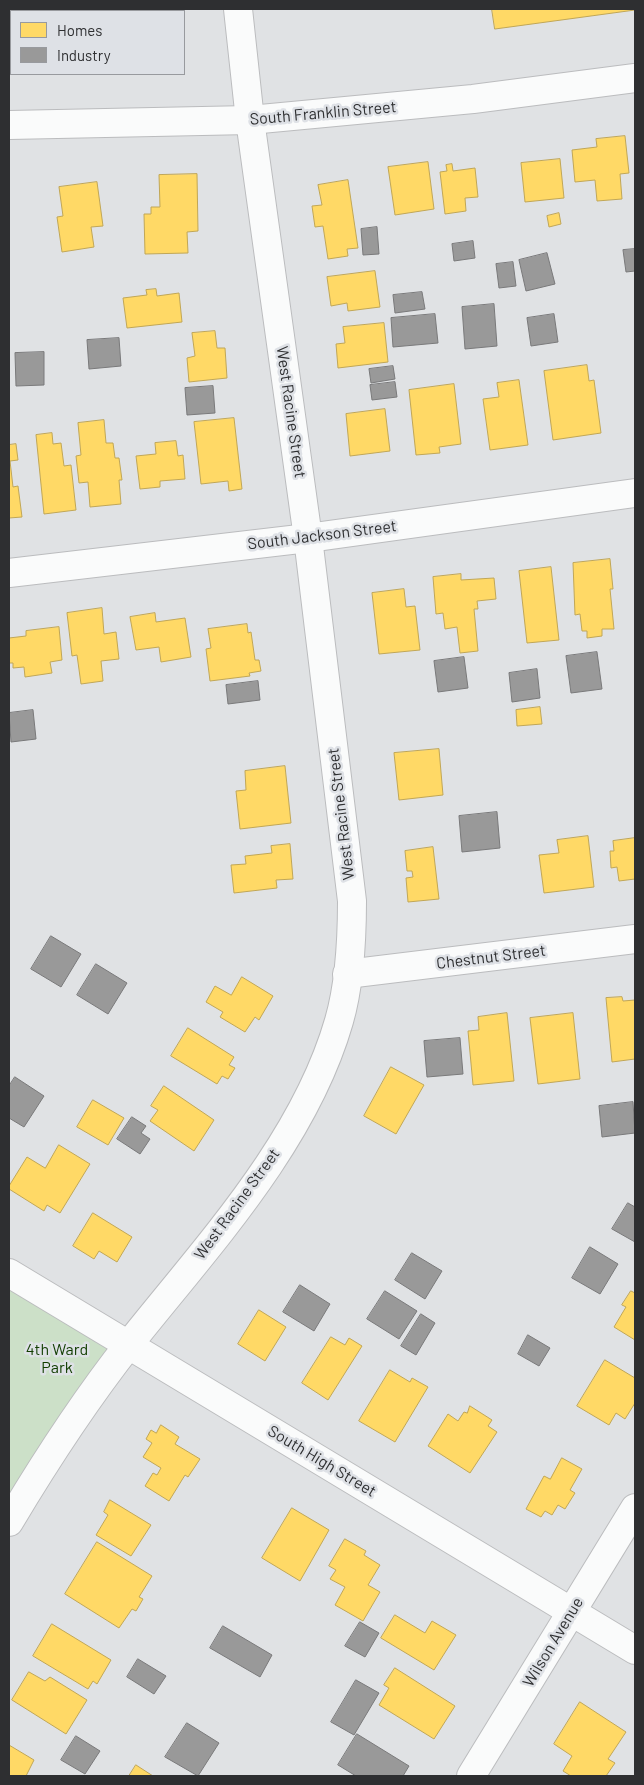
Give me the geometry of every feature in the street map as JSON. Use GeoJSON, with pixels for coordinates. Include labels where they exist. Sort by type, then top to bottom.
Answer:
{"type":"FeatureCollection","features":[{"type":"Feature","properties":{"kind":"street","name":"West Racine Street"},"geometry":{"type":"LineString","coordinates":[[9,1522],[75,1417],[128,1345],[221,1230],[266,1169],[284,1140],[310,1095],[326,1059],[339,1020],[352,942],[352,901],[308,538],[250,120],[238,9]]}},
{"type":"Feature","properties":{"kind":"street","name":"South Franklin Street"},"geometry":{"type":"LineString","coordinates":[[9,125],[250,120],[474,99],[635,78]]}},
{"type":"Feature","properties":{"kind":"street","name":"South Jackson Street"},"geometry":{"type":"LineString","coordinates":[[9,573],[308,538],[635,493]]}},
{"type":"Feature","properties":{"kind":"street","name":"Chestnut Street"},"geometry":{"type":"LineString","coordinates":[[347,974],[635,939]]}},
{"type":"Feature","properties":{"kind":"street","name":"South High Street"},"geometry":{"type":"LineString","coordinates":[[9,1273],[635,1650]]}},
{"type":"Feature","properties":{"kind":"street","name":"Wilson Avenue"},"geometry":{"type":"LineString","coordinates":[[471,1776],[635,1508]]}},
{"type":"Feature","properties":{"kind":"green space","name":"4th Ward Park"},"geometry":{"type":"Polygon","coordinates":[[[9,1273],[128,1345],[9,1522],[9,1273]]]}},
{"type":"Feature","properties":{"kind":"building: Homes"},"geometry":{"type":"Polygon","coordinates":[[[9,9],[31,9],[10,10],[9,61],[9,9]]]}},
{"type":"Feature","properties":{"kind":"building: Homes"},"geometry":{"type":"Polygon","coordinates":[[[492,9],[635,9],[635,10],[495,29],[492,9]]]}},
{"type":"Feature","properties":{"kind":"building: Homes"},"geometry":{"type":"Polygon","coordinates":[[[625,136],[629,173],[620,174],[622,199],[597,201],[595,180],[575,182],[572,150],[597,147],[596,139],[625,136]]]}},
{"type":"Feature","properties":{"kind":"building: Homes"},"geometry":{"type":"Polygon","coordinates":[[[560,159],[564,198],[525,202],[521,163],[560,159]]]}},
{"type":"Feature","properties":{"kind":"building: Homes"},"geometry":{"type":"Polygon","coordinates":[[[428,162],[434,209],[395,215],[388,167],[428,162]]]}},
{"type":"Feature","properties":{"kind":"building: Homes"},"geometry":{"type":"Polygon","coordinates":[[[452,164],[453,171],[475,168],[478,197],[465,198],[466,211],[445,214],[440,172],[447,171],[446,165],[452,164]]]}},
{"type":"Feature","properties":{"kind":"building: Homes"},"geometry":{"type":"Polygon","coordinates":[[[197,174],[198,231],[187,232],[188,253],[145,254],[144,214],[151,214],[151,207],[160,207],[159,175],[197,174]]]}},
{"type":"Feature","properties":{"kind":"building: Homes"},"geometry":{"type":"Polygon","coordinates":[[[348,180],[358,248],[347,249],[348,256],[328,259],[323,226],[315,227],[312,206],[322,205],[318,185],[348,180]]]}},
{"type":"Feature","properties":{"kind":"building: Homes"},"geometry":{"type":"Polygon","coordinates":[[[97,182],[103,226],[91,227],[94,247],[62,252],[57,217],[63,216],[59,187],[97,182]]]}},
{"type":"Feature","properties":{"kind":"building: Homes"},"geometry":{"type":"Polygon","coordinates":[[[559,213],[561,224],[549,227],[547,216],[559,213]]]}},
{"type":"Feature","properties":{"kind":"building: Homes"},"geometry":{"type":"Polygon","coordinates":[[[375,271],[380,307],[348,311],[347,303],[331,306],[327,277],[375,271]]]}},
{"type":"Feature","properties":{"kind":"building: Homes"},"geometry":{"type":"Polygon","coordinates":[[[156,289],[157,296],[179,293],[182,322],[127,328],[123,298],[147,295],[146,290],[156,289]]]}},
{"type":"Feature","properties":{"kind":"building: Homes"},"geometry":{"type":"Polygon","coordinates":[[[384,323],[388,362],[338,368],[336,344],[345,343],[343,327],[384,323]]]}},
{"type":"Feature","properties":{"kind":"building: Homes"},"geometry":{"type":"Polygon","coordinates":[[[215,331],[217,348],[225,348],[227,378],[189,382],[187,358],[195,356],[192,333],[215,331]]]}},
{"type":"Feature","properties":{"kind":"building: Homes"},"geometry":{"type":"Polygon","coordinates":[[[587,365],[589,381],[594,380],[601,433],[553,440],[544,371],[587,365]]]}},
{"type":"Feature","properties":{"kind":"building: Homes"},"geometry":{"type":"Polygon","coordinates":[[[519,380],[528,445],[490,450],[483,399],[499,397],[497,383],[519,380]]]}},
{"type":"Feature","properties":{"kind":"building: Homes"},"geometry":{"type":"Polygon","coordinates":[[[454,384],[461,444],[439,447],[440,453],[416,455],[409,390],[454,384]]]}},
{"type":"Feature","properties":{"kind":"building: Homes"},"geometry":{"type":"Polygon","coordinates":[[[385,409],[390,451],[350,456],[346,414],[385,409]]]}},
{"type":"Feature","properties":{"kind":"building: Homes"},"geometry":{"type":"Polygon","coordinates":[[[234,418],[242,489],[229,491],[228,481],[201,484],[194,422],[234,418]]]}},
{"type":"Feature","properties":{"kind":"building: Homes"},"geometry":{"type":"Polygon","coordinates":[[[104,420],[106,443],[113,443],[115,458],[119,458],[122,480],[119,480],[121,504],[90,507],[88,482],[79,483],[76,456],[81,455],[78,423],[104,420]]]}},
{"type":"Feature","properties":{"kind":"building: Homes"},"geometry":{"type":"Polygon","coordinates":[[[52,433],[53,444],[61,443],[64,466],[71,465],[76,510],[44,514],[36,435],[52,433]]]}},
{"type":"Feature","properties":{"kind":"building: Homes"},"geometry":{"type":"Polygon","coordinates":[[[176,441],[178,456],[183,455],[185,479],[160,481],[160,487],[140,489],[136,456],[156,454],[155,443],[176,441]]]}},
{"type":"Feature","properties":{"kind":"building: Homes"},"geometry":{"type":"Polygon","coordinates":[[[16,444],[18,460],[10,461],[13,487],[18,486],[22,517],[9,518],[9,445],[16,444]]]}},
{"type":"Feature","properties":{"kind":"building: Homes"},"geometry":{"type":"Polygon","coordinates":[[[610,559],[613,589],[610,589],[614,629],[602,629],[602,636],[587,638],[587,631],[582,631],[580,614],[575,615],[573,563],[610,559]]]}},
{"type":"Feature","properties":{"kind":"building: Homes"},"geometry":{"type":"Polygon","coordinates":[[[551,567],[559,640],[527,643],[519,571],[551,567]]]}},
{"type":"Feature","properties":{"kind":"building: Homes"},"geometry":{"type":"Polygon","coordinates":[[[461,574],[461,580],[494,578],[496,599],[477,601],[478,609],[474,609],[478,651],[460,653],[457,627],[445,629],[443,613],[436,614],[433,577],[461,574]]]}},
{"type":"Feature","properties":{"kind":"building: Homes"},"geometry":{"type":"Polygon","coordinates":[[[404,589],[406,607],[415,606],[420,650],[379,654],[372,593],[404,589]]]}},
{"type":"Feature","properties":{"kind":"building: Homes"},"geometry":{"type":"Polygon","coordinates":[[[102,608],[104,634],[116,632],[119,659],[101,661],[103,681],[81,684],[77,655],[72,656],[67,613],[102,608]]]}},
{"type":"Feature","properties":{"kind":"building: Homes"},"geometry":{"type":"Polygon","coordinates":[[[155,613],[156,622],[185,618],[191,657],[161,662],[159,647],[136,650],[130,617],[155,613]]]}},
{"type":"Feature","properties":{"kind":"building: Homes"},"geometry":{"type":"Polygon","coordinates":[[[247,624],[248,633],[251,632],[255,660],[259,660],[261,671],[249,673],[250,676],[210,681],[206,649],[211,648],[208,629],[247,624]]]}},
{"type":"Feature","properties":{"kind":"building: Homes"},"geometry":{"type":"Polygon","coordinates":[[[59,627],[62,660],[50,662],[52,673],[25,677],[24,667],[13,668],[13,663],[9,663],[9,638],[26,636],[26,631],[59,627]]]}},
{"type":"Feature","properties":{"kind":"building: Homes"},"geometry":{"type":"Polygon","coordinates":[[[540,707],[542,724],[517,726],[516,710],[540,707]]]}},
{"type":"Feature","properties":{"kind":"building: Homes"},"geometry":{"type":"Polygon","coordinates":[[[439,749],[443,795],[399,800],[394,753],[439,749]]]}},
{"type":"Feature","properties":{"kind":"building: Homes"},"geometry":{"type":"Polygon","coordinates":[[[285,766],[291,823],[240,829],[236,791],[246,790],[245,771],[285,766]]]}},
{"type":"Feature","properties":{"kind":"building: Homes"},"geometry":{"type":"Polygon","coordinates":[[[588,836],[594,887],[544,893],[539,855],[559,853],[557,840],[588,836]]]}},
{"type":"Feature","properties":{"kind":"building: Homes"},"geometry":{"type":"Polygon","coordinates":[[[635,838],[635,879],[619,881],[617,867],[611,868],[610,851],[614,851],[613,841],[635,838]]]}},
{"type":"Feature","properties":{"kind":"building: Homes"},"geometry":{"type":"Polygon","coordinates":[[[290,844],[293,879],[276,880],[277,888],[234,893],[231,865],[246,864],[245,856],[272,853],[271,846],[290,844]]]}},
{"type":"Feature","properties":{"kind":"building: Homes"},"geometry":{"type":"Polygon","coordinates":[[[433,847],[439,899],[408,902],[406,878],[413,877],[412,871],[407,871],[405,851],[433,847]]]}},
{"type":"Feature","properties":{"kind":"building: Homes"},"geometry":{"type":"Polygon","coordinates":[[[242,977],[273,996],[259,1020],[255,1017],[245,1032],[220,1017],[223,1012],[206,1002],[215,986],[231,995],[242,977]]]}},
{"type":"Feature","properties":{"kind":"building: Homes"},"geometry":{"type":"Polygon","coordinates":[[[622,997],[623,1001],[635,1000],[635,1059],[612,1062],[606,998],[622,997]]]}},
{"type":"Feature","properties":{"kind":"building: Homes"},"geometry":{"type":"Polygon","coordinates":[[[507,1013],[514,1081],[473,1085],[468,1031],[479,1030],[478,1017],[507,1013]]]}},
{"type":"Feature","properties":{"kind":"building: Homes"},"geometry":{"type":"Polygon","coordinates":[[[573,1013],[580,1079],[538,1084],[530,1018],[573,1013]]]}},
{"type":"Feature","properties":{"kind":"building: Homes"},"geometry":{"type":"Polygon","coordinates":[[[188,1028],[234,1057],[229,1065],[235,1068],[228,1079],[222,1076],[217,1084],[171,1056],[188,1028]]]}},
{"type":"Feature","properties":{"kind":"building: Homes"},"geometry":{"type":"Polygon","coordinates":[[[391,1067],[424,1085],[396,1134],[364,1116],[391,1067]]]}},
{"type":"Feature","properties":{"kind":"building: Homes"},"geometry":{"type":"Polygon","coordinates":[[[164,1086],[214,1120],[194,1151],[150,1121],[158,1110],[151,1106],[164,1086]]]}},
{"type":"Feature","properties":{"kind":"building: Homes"},"geometry":{"type":"Polygon","coordinates":[[[93,1100],[124,1118],[108,1145],[77,1127],[93,1100]]]}},
{"type":"Feature","properties":{"kind":"building: Homes"},"geometry":{"type":"Polygon","coordinates":[[[59,1145],[90,1164],[60,1213],[47,1205],[44,1211],[9,1189],[27,1157],[45,1168],[59,1145]]]}},
{"type":"Feature","properties":{"kind":"building: Homes"},"geometry":{"type":"Polygon","coordinates":[[[93,1213],[132,1237],[117,1262],[99,1251],[94,1259],[73,1246],[93,1213]]]}},
{"type":"Feature","properties":{"kind":"building: Homes"},"geometry":{"type":"Polygon","coordinates":[[[631,1291],[635,1293],[635,1340],[614,1327],[626,1307],[622,1305],[631,1291]]]}},
{"type":"Feature","properties":{"kind":"building: Homes"},"geometry":{"type":"Polygon","coordinates":[[[259,1310],[286,1327],[265,1361],[238,1344],[259,1310]]]}},
{"type":"Feature","properties":{"kind":"building: Homes"},"geometry":{"type":"Polygon","coordinates":[[[331,1337],[345,1345],[349,1338],[362,1346],[328,1400],[302,1383],[331,1337]]]}},
{"type":"Feature","properties":{"kind":"building: Homes"},"geometry":{"type":"Polygon","coordinates":[[[605,1360],[635,1378],[635,1403],[625,1419],[616,1413],[609,1425],[577,1406],[605,1360]]]}},
{"type":"Feature","properties":{"kind":"building: Homes"},"geometry":{"type":"Polygon","coordinates":[[[390,1370],[410,1382],[412,1378],[428,1387],[395,1442],[359,1421],[390,1370]]]}},
{"type":"Feature","properties":{"kind":"building: Homes"},"geometry":{"type":"Polygon","coordinates":[[[470,1406],[492,1420],[488,1426],[497,1432],[470,1473],[428,1446],[448,1414],[458,1421],[464,1412],[467,1413],[470,1406]]]}},
{"type":"Feature","properties":{"kind":"building: Homes"},"geometry":{"type":"Polygon","coordinates":[[[161,1425],[179,1437],[175,1444],[200,1459],[188,1477],[185,1475],[169,1501],[145,1486],[153,1473],[157,1475],[161,1468],[143,1457],[152,1443],[146,1439],[151,1430],[156,1433],[161,1425]]]}},
{"type":"Feature","properties":{"kind":"building: Homes"},"geometry":{"type":"Polygon","coordinates":[[[562,1458],[582,1469],[570,1490],[575,1493],[565,1509],[558,1505],[552,1515],[545,1511],[541,1517],[526,1509],[544,1476],[550,1479],[562,1458]]]}},
{"type":"Feature","properties":{"kind":"building: Homes"},"geometry":{"type":"Polygon","coordinates":[[[110,1500],[151,1525],[131,1556],[96,1535],[108,1515],[104,1512],[110,1500]]]}},
{"type":"Feature","properties":{"kind":"building: Homes"},"geometry":{"type":"Polygon","coordinates":[[[292,1508],[329,1530],[300,1581],[262,1558],[292,1508]]]}},
{"type":"Feature","properties":{"kind":"building: Homes"},"geometry":{"type":"Polygon","coordinates":[[[345,1539],[366,1551],[364,1555],[380,1565],[368,1585],[380,1592],[363,1621],[335,1605],[345,1587],[330,1579],[336,1570],[329,1566],[345,1539]]]}},
{"type":"Feature","properties":{"kind":"building: Homes"},"geometry":{"type":"Polygon","coordinates":[[[97,1542],[152,1576],[139,1597],[143,1599],[136,1611],[132,1609],[119,1628],[65,1594],[97,1542]]]}},
{"type":"Feature","properties":{"kind":"building: Homes"},"geometry":{"type":"Polygon","coordinates":[[[395,1615],[425,1633],[432,1621],[456,1635],[434,1670],[381,1638],[395,1615]]]}},
{"type":"Feature","properties":{"kind":"building: Homes"},"geometry":{"type":"Polygon","coordinates":[[[52,1624],[111,1660],[97,1684],[93,1681],[88,1689],[33,1656],[52,1624]]]}},
{"type":"Feature","properties":{"kind":"building: Homes"},"geometry":{"type":"Polygon","coordinates":[[[395,1668],[455,1706],[434,1739],[379,1705],[389,1688],[384,1685],[395,1668]]]}},
{"type":"Feature","properties":{"kind":"building: Homes"},"geometry":{"type":"Polygon","coordinates":[[[29,1672],[45,1681],[50,1677],[87,1700],[66,1734],[12,1700],[29,1672]]]}},
{"type":"Feature","properties":{"kind":"building: Homes"},"geometry":{"type":"Polygon","coordinates":[[[580,1702],[626,1732],[608,1759],[615,1763],[606,1776],[571,1776],[563,1771],[572,1756],[554,1744],[580,1702]]]}},
{"type":"Feature","properties":{"kind":"building: Homes"},"geometry":{"type":"Polygon","coordinates":[[[9,1745],[34,1760],[26,1776],[9,1776],[9,1745]]]}},
{"type":"Feature","properties":{"kind":"building: Homes"},"geometry":{"type":"Polygon","coordinates":[[[136,1765],[153,1776],[129,1776],[136,1765]]]}},
{"type":"Feature","properties":{"kind":"building: Industry"},"geometry":{"type":"Polygon","coordinates":[[[377,227],[379,254],[363,255],[361,229],[377,227]]]}},
{"type":"Feature","properties":{"kind":"building: Industry"},"geometry":{"type":"Polygon","coordinates":[[[473,241],[475,258],[454,261],[452,244],[473,241]]]}},
{"type":"Feature","properties":{"kind":"building: Industry"},"geometry":{"type":"Polygon","coordinates":[[[635,249],[635,271],[626,272],[623,250],[635,249]]]}},
{"type":"Feature","properties":{"kind":"building: Industry"},"geometry":{"type":"Polygon","coordinates":[[[547,253],[555,284],[526,291],[519,260],[547,253]]]}},
{"type":"Feature","properties":{"kind":"building: Industry"},"geometry":{"type":"Polygon","coordinates":[[[513,262],[516,286],[499,288],[496,264],[513,262]]]}},
{"type":"Feature","properties":{"kind":"building: Industry"},"geometry":{"type":"Polygon","coordinates":[[[422,292],[425,309],[395,313],[393,295],[422,292]]]}},
{"type":"Feature","properties":{"kind":"building: Industry"},"geometry":{"type":"Polygon","coordinates":[[[494,304],[497,346],[465,349],[462,307],[494,304]]]}},
{"type":"Feature","properties":{"kind":"building: Industry"},"geometry":{"type":"Polygon","coordinates":[[[435,314],[438,343],[393,347],[391,318],[435,314]]]}},
{"type":"Feature","properties":{"kind":"building: Industry"},"geometry":{"type":"Polygon","coordinates":[[[554,314],[558,342],[531,346],[527,318],[554,314]]]}},
{"type":"Feature","properties":{"kind":"building: Industry"},"geometry":{"type":"Polygon","coordinates":[[[119,338],[121,366],[89,369],[87,340],[119,338]]]}},
{"type":"Feature","properties":{"kind":"building: Industry"},"geometry":{"type":"Polygon","coordinates":[[[44,352],[44,385],[16,386],[15,353],[44,352]]]}},
{"type":"Feature","properties":{"kind":"building: Industry"},"geometry":{"type":"Polygon","coordinates":[[[393,366],[395,379],[371,383],[369,369],[393,366]]]}},
{"type":"Feature","properties":{"kind":"building: Industry"},"geometry":{"type":"Polygon","coordinates":[[[395,382],[397,397],[372,400],[370,385],[395,382]]]}},
{"type":"Feature","properties":{"kind":"building: Industry"},"geometry":{"type":"Polygon","coordinates":[[[213,386],[215,413],[187,415],[185,388],[213,386]]]}},
{"type":"Feature","properties":{"kind":"building: Industry"},"geometry":{"type":"Polygon","coordinates":[[[597,652],[602,689],[571,693],[566,656],[597,652]]]}},
{"type":"Feature","properties":{"kind":"building: Industry"},"geometry":{"type":"Polygon","coordinates":[[[464,657],[468,688],[438,692],[434,661],[464,657]]]}},
{"type":"Feature","properties":{"kind":"building: Industry"},"geometry":{"type":"Polygon","coordinates":[[[537,669],[540,698],[512,702],[509,673],[537,669]]]}},
{"type":"Feature","properties":{"kind":"building: Industry"},"geometry":{"type":"Polygon","coordinates":[[[258,681],[260,700],[228,704],[226,685],[258,681]]]}},
{"type":"Feature","properties":{"kind":"building: Industry"},"geometry":{"type":"Polygon","coordinates":[[[33,710],[36,739],[11,742],[9,713],[33,710]]]}},
{"type":"Feature","properties":{"kind":"building: Industry"},"geometry":{"type":"Polygon","coordinates":[[[497,812],[500,848],[462,852],[459,816],[497,812]]]}},
{"type":"Feature","properties":{"kind":"building: Industry"},"geometry":{"type":"Polygon","coordinates":[[[51,936],[81,954],[61,987],[31,969],[51,936]]]}},
{"type":"Feature","properties":{"kind":"building: Industry"},"geometry":{"type":"Polygon","coordinates":[[[96,964],[127,983],[108,1014],[77,995],[96,964]]]}},
{"type":"Feature","properties":{"kind":"building: Industry"},"geometry":{"type":"Polygon","coordinates":[[[460,1038],[463,1074],[427,1077],[424,1041],[460,1038]]]}},
{"type":"Feature","properties":{"kind":"building: Industry"},"geometry":{"type":"Polygon","coordinates":[[[15,1077],[44,1096],[24,1127],[9,1118],[9,1086],[15,1077]]]}},
{"type":"Feature","properties":{"kind":"building: Industry"},"geometry":{"type":"Polygon","coordinates":[[[633,1102],[635,1133],[602,1137],[599,1106],[633,1102]]]}},
{"type":"Feature","properties":{"kind":"building: Industry"},"geometry":{"type":"Polygon","coordinates":[[[132,1117],[146,1126],[141,1133],[150,1139],[140,1154],[117,1139],[132,1117]]]}},
{"type":"Feature","properties":{"kind":"building: Industry"},"geometry":{"type":"Polygon","coordinates":[[[628,1203],[635,1207],[635,1242],[612,1229],[628,1203]]]}},
{"type":"Feature","properties":{"kind":"building: Industry"},"geometry":{"type":"Polygon","coordinates":[[[590,1247],[618,1264],[600,1294],[572,1278],[590,1247]]]}},
{"type":"Feature","properties":{"kind":"building: Industry"},"geometry":{"type":"Polygon","coordinates":[[[412,1253],[442,1271],[425,1299],[395,1280],[412,1253]]]}},
{"type":"Feature","properties":{"kind":"building: Industry"},"geometry":{"type":"Polygon","coordinates":[[[300,1285],[330,1304],[314,1331],[283,1312],[300,1285]]]}},
{"type":"Feature","properties":{"kind":"building: Industry"},"geometry":{"type":"Polygon","coordinates":[[[385,1291],[417,1311],[399,1339],[367,1319],[385,1291]]]}},
{"type":"Feature","properties":{"kind":"building: Industry"},"geometry":{"type":"Polygon","coordinates":[[[421,1314],[435,1323],[416,1355],[401,1346],[421,1314]]]}},
{"type":"Feature","properties":{"kind":"building: Industry"},"geometry":{"type":"Polygon","coordinates":[[[528,1335],[550,1348],[539,1366],[518,1354],[528,1335]]]}},
{"type":"Feature","properties":{"kind":"building: Industry"},"geometry":{"type":"Polygon","coordinates":[[[360,1622],[379,1633],[365,1657],[345,1646],[360,1622]]]}},
{"type":"Feature","properties":{"kind":"building: Industry"},"geometry":{"type":"Polygon","coordinates":[[[223,1626],[272,1655],[260,1677],[210,1648],[223,1626]]]}},
{"type":"Feature","properties":{"kind":"building: Industry"},"geometry":{"type":"Polygon","coordinates":[[[138,1659],[166,1676],[154,1694],[127,1677],[138,1659]]]}},
{"type":"Feature","properties":{"kind":"building: Industry"},"geometry":{"type":"Polygon","coordinates":[[[356,1680],[379,1693],[354,1735],[331,1722],[356,1680]]]}},
{"type":"Feature","properties":{"kind":"building: Industry"},"geometry":{"type":"Polygon","coordinates":[[[187,1723],[219,1743],[198,1776],[165,1757],[187,1723]]]}},
{"type":"Feature","properties":{"kind":"building: Industry"},"geometry":{"type":"Polygon","coordinates":[[[357,1734],[409,1766],[403,1776],[356,1776],[338,1765],[357,1734]]]}},
{"type":"Feature","properties":{"kind":"building: Industry"},"geometry":{"type":"Polygon","coordinates":[[[76,1736],[100,1751],[85,1774],[61,1760],[76,1736]]]}}]}
